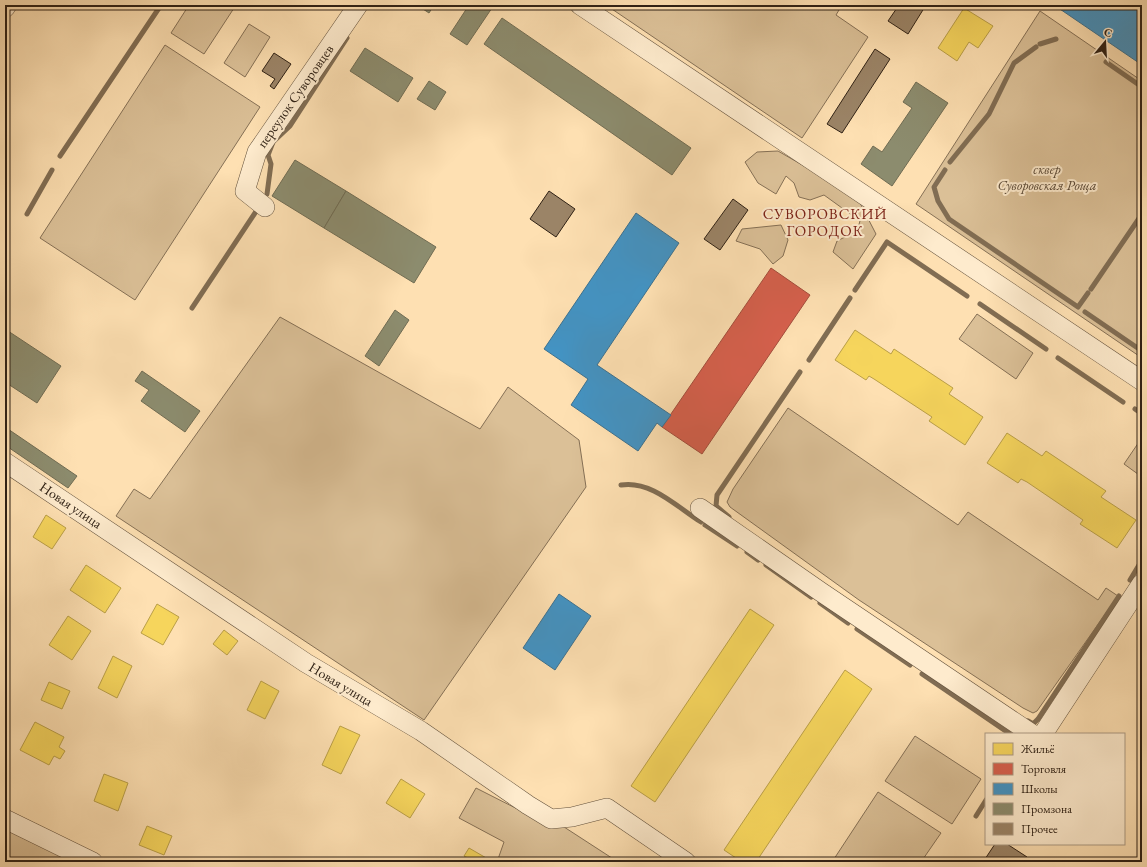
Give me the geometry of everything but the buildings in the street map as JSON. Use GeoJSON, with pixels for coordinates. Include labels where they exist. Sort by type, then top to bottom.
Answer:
{"type":"FeatureCollection","features":[{"type":"Feature","properties":{"kind":"street","name":"переулок Суворовцев"},"geometry":{"type":"LineString","coordinates":[[265,207],[245,191],[257,152],[358,5]]}},
{"type":"Feature","properties":{"kind":"street"},"geometry":{"type":"LineString","coordinates":[[580,5],[1142,381]]}},
{"type":"Feature","properties":{"kind":"street","name":"Новая улица"},"geometry":{"type":"LineString","coordinates":[[5,462],[306,663],[420,731],[550,819],[572,817],[607,808],[686,862]]}},
{"type":"Feature","properties":{"kind":"street"},"geometry":{"type":"LineString","coordinates":[[700,508],[821,592],[1031,733]]}},
{"type":"Feature","properties":{"kind":"street"},"geometry":{"type":"LineString","coordinates":[[1044,733],[1142,583]]}},
{"type":"Feature","properties":{"kind":"street"},"geometry":{"type":"LineString","coordinates":[[5,819],[93,862]]}},
{"type":"Feature","properties":{"kind":"green space"},"geometry":{"type":"Polygon","coordinates":[[[189,5],[236,5],[204,54],[171,33],[189,5]]]}},
{"type":"Feature","properties":{"kind":"green space"},"geometry":{"type":"Polygon","coordinates":[[[606,5],[842,5],[836,15],[868,37],[802,138],[606,5]]]}},
{"type":"Feature","properties":{"kind":"green space","name":"сквер Суворовская Роща"},"geometry":{"type":"Polygon","coordinates":[[[1040,11],[1142,81],[1142,358],[916,204],[1040,11]]]}},
{"type":"Feature","properties":{"kind":"green space"},"geometry":{"type":"Polygon","coordinates":[[[249,24],[270,37],[245,77],[224,63],[249,24]]]}},
{"type":"Feature","properties":{"kind":"green space"},"geometry":{"type":"Polygon","coordinates":[[[165,45],[260,107],[135,300],[40,238],[165,45]]]}},
{"type":"Feature","properties":{"kind":"green space"},"geometry":{"type":"Polygon","coordinates":[[[778,151],[811,170],[860,203],[876,234],[853,269],[833,252],[837,241],[857,231],[860,221],[824,195],[810,200],[799,197],[794,183],[786,176],[776,194],[758,183],[745,162],[757,152],[778,151]]]}},
{"type":"Feature","properties":{"kind":"green space"},"geometry":{"type":"Polygon","coordinates":[[[781,225],[788,240],[783,256],[773,264],[760,249],[736,241],[742,229],[781,225]]]}},
{"type":"Feature","properties":{"kind":"green space"},"geometry":{"type":"Polygon","coordinates":[[[977,314],[1033,353],[1016,379],[959,339],[977,314]]]}},
{"type":"Feature","properties":{"kind":"green space"},"geometry":{"type":"Polygon","coordinates":[[[280,317],[480,429],[508,387],[579,440],[586,487],[424,720],[116,516],[134,489],[150,499],[280,317]]]}},
{"type":"Feature","properties":{"kind":"green space"},"geometry":{"type":"Polygon","coordinates":[[[788,408],[958,525],[968,512],[1098,600],[1106,588],[1118,596],[1037,711],[1033,713],[1023,708],[859,600],[730,507],[727,502],[733,489],[788,408]]]}},
{"type":"Feature","properties":{"kind":"green space"},"geometry":{"type":"Polygon","coordinates":[[[1142,439],[1142,477],[1124,464],[1142,439]]]}},
{"type":"Feature","properties":{"kind":"green space"},"geometry":{"type":"Polygon","coordinates":[[[915,736],[981,779],[952,824],[885,781],[915,736]]]}},
{"type":"Feature","properties":{"kind":"green space"},"geometry":{"type":"Polygon","coordinates":[[[476,788],[545,823],[561,825],[618,862],[497,862],[504,842],[459,818],[476,788]]]}},
{"type":"Feature","properties":{"kind":"green space"},"geometry":{"type":"Polygon","coordinates":[[[878,792],[941,833],[921,862],[832,862],[878,792]]]}},
{"type":"Feature","properties":{"kind":"green space"},"geometry":{"type":"Polygon","coordinates":[[[5,826],[83,862],[5,862],[5,826]]]}},
{"type":"Feature","properties":{"kind":"waterway"},"geometry":{"type":"LineString","coordinates":[[60,156],[161,5]]}},
{"type":"Feature","properties":{"kind":"waterway"},"geometry":{"type":"LineString","coordinates":[[267,194],[271,164],[268,155],[273,142],[290,126],[347,38]]}},
{"type":"Feature","properties":{"kind":"waterway"},"geometry":{"type":"LineString","coordinates":[[1040,44],[1056,39]]}},
{"type":"Feature","properties":{"kind":"waterway"},"geometry":{"type":"LineString","coordinates":[[950,162],[989,114],[1014,63],[1036,47]]}},
{"type":"Feature","properties":{"kind":"waterway"},"geometry":{"type":"LineString","coordinates":[[1106,62],[1142,87]]}},
{"type":"Feature","properties":{"kind":"waterway"},"geometry":{"type":"LineString","coordinates":[[27,214],[52,170]]}},
{"type":"Feature","properties":{"kind":"waterway"},"geometry":{"type":"LineString","coordinates":[[945,170],[934,187],[938,201],[949,219],[1078,307],[1088,293]]}},
{"type":"Feature","properties":{"kind":"waterway"},"geometry":{"type":"LineString","coordinates":[[192,308],[257,210]]}},
{"type":"Feature","properties":{"kind":"waterway"},"geometry":{"type":"LineString","coordinates":[[1091,289],[1142,214]]}},
{"type":"Feature","properties":{"kind":"waterway"},"geometry":{"type":"LineString","coordinates":[[855,290],[887,242],[967,296]]}},
{"type":"Feature","properties":{"kind":"waterway"},"geometry":{"type":"LineString","coordinates":[[809,360],[850,298]]}},
{"type":"Feature","properties":{"kind":"waterway"},"geometry":{"type":"LineString","coordinates":[[980,304],[1046,349]]}},
{"type":"Feature","properties":{"kind":"waterway"},"geometry":{"type":"LineString","coordinates":[[1085,312],[1142,351]]}},
{"type":"Feature","properties":{"kind":"waterway"},"geometry":{"type":"LineString","coordinates":[[1058,358],[1123,402]]}},
{"type":"Feature","properties":{"kind":"waterway"},"geometry":{"type":"LineString","coordinates":[[729,517],[716,506],[717,495],[800,372]]}},
{"type":"Feature","properties":{"kind":"waterway"},"geometry":{"type":"LineString","coordinates":[[1135,409],[1142,414]]}},
{"type":"Feature","properties":{"kind":"waterway"},"geometry":{"type":"LineString","coordinates":[[621,485],[643,487],[653,491],[673,502],[701,522]]}},
{"type":"Feature","properties":{"kind":"waterway"},"geometry":{"type":"LineString","coordinates":[[705,525],[737,546]]}},
{"type":"Feature","properties":{"kind":"waterway"},"geometry":{"type":"LineString","coordinates":[[747,552],[758,560]]}},
{"type":"Feature","properties":{"kind":"waterway"},"geometry":{"type":"LineString","coordinates":[[1130,580],[1142,560]]}},
{"type":"Feature","properties":{"kind":"waterway"},"geometry":{"type":"LineString","coordinates":[[766,565],[811,597]]}},
{"type":"Feature","properties":{"kind":"waterway"},"geometry":{"type":"LineString","coordinates":[[1028,721],[1033,724],[1038,719],[1119,596]]}},
{"type":"Feature","properties":{"kind":"waterway"},"geometry":{"type":"LineString","coordinates":[[820,603],[848,623]]}},
{"type":"Feature","properties":{"kind":"waterway"},"geometry":{"type":"LineString","coordinates":[[857,629],[910,665]]}},
{"type":"Feature","properties":{"kind":"waterway"},"geometry":{"type":"LineString","coordinates":[[922,674],[1009,733]]}},
{"type":"Feature","properties":{"kind":"waterway"},"geometry":{"type":"LineString","coordinates":[[976,816],[985,802]]}},
{"type":"Feature","properties":{"kind":"district","name":"СУВОРОВСКИЙ ГОРОДОК"},"geometry":{"type":"Point","coordinates":[825,222]}}]}
